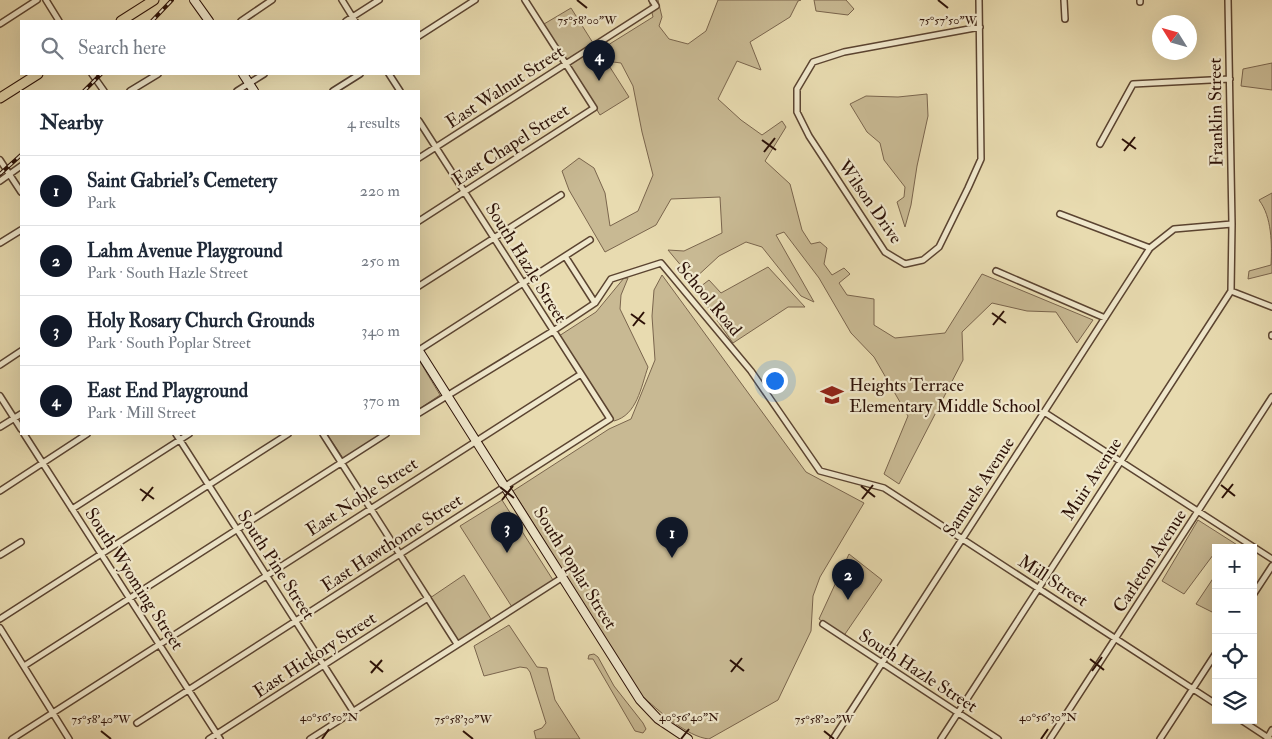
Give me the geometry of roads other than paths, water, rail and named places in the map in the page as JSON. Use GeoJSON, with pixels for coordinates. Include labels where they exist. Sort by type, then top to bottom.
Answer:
{"type":"FeatureCollection","features":[{"type":"Feature","properties":{"kind":"highway"},"geometry":{"type":"LineString","coordinates":[[123,20],[154,0]]}},
{"type":"Feature","properties":{"kind":"highway"},"geometry":{"type":"LineString","coordinates":[[0,98],[36,75]]}},
{"type":"Feature","properties":{"kind":"main road"},"geometry":{"type":"LineString","coordinates":[[194,0],[208,20]]}},
{"type":"Feature","properties":{"kind":"main road"},"geometry":{"type":"LineString","coordinates":[[244,75],[253,90]]}},
{"type":"Feature","properties":{"kind":"main road","name":"South Poplar Street"},"geometry":{"type":"LineString","coordinates":[[420,352],[640,700],[658,719],[688,739]]}},
{"type":"Feature","properties":{"kind":"street"},"geometry":{"type":"LineString","coordinates":[[0,24],[37,0]]}},
{"type":"Feature","properties":{"kind":"street"},"geometry":{"type":"LineString","coordinates":[[46,0],[58,20]]}},
{"type":"Feature","properties":{"kind":"street"},"geometry":{"type":"LineString","coordinates":[[242,20],[272,0]]}},
{"type":"Feature","properties":{"kind":"street"},"geometry":{"type":"LineString","coordinates":[[342,0],[354,19],[379,0]]}},
{"type":"Feature","properties":{"kind":"street"},"geometry":{"type":"LineString","coordinates":[[420,35],[475,0]]}},
{"type":"Feature","properties":{"kind":"street"},"geometry":{"type":"LineString","coordinates":[[524,0],[565,64]]}},
{"type":"Feature","properties":{"kind":"street","name":"East Walnut Street"},"geometry":{"type":"LineString","coordinates":[[420,157],[656,6],[652,0]]}},
{"type":"Feature","properties":{"kind":"street","name":"Wilson Drive"},"geometry":{"type":"LineString","coordinates":[[979,0],[980,27],[980,159],[939,247],[923,260],[905,264],[885,252],[809,136],[797,112],[797,89],[813,62],[844,52],[980,27]]}},
{"type":"Feature","properties":{"kind":"street"},"geometry":{"type":"LineString","coordinates":[[1064,0],[1065,19]]}},
{"type":"Feature","properties":{"kind":"street","name":"Franklin Street"},"geometry":{"type":"LineString","coordinates":[[1228,0],[1232,224]]}},
{"type":"Feature","properties":{"kind":"street","name":"East Chapel Street"},"geometry":{"type":"LineString","coordinates":[[420,220],[594,108],[565,64]]}},
{"type":"Feature","properties":{"kind":"street"},"geometry":{"type":"LineString","coordinates":[[93,75],[103,90]]}},
{"type":"Feature","properties":{"kind":"street"},"geometry":{"type":"LineString","coordinates":[[132,90],[156,75]]}},
{"type":"Feature","properties":{"kind":"street"},"geometry":{"type":"LineString","coordinates":[[238,90],[262,75]]}},
{"type":"Feature","properties":{"kind":"street"},"geometry":{"type":"LineString","coordinates":[[335,90],[358,75]]}},
{"type":"Feature","properties":{"kind":"street"},"geometry":{"type":"LineString","coordinates":[[390,75],[399,90]]}},
{"type":"Feature","properties":{"kind":"street"},"geometry":{"type":"LineString","coordinates":[[1100,144],[1133,84],[1230,79]]}},
{"type":"Feature","properties":{"kind":"street","name":"South Hazle Street"},"geometry":{"type":"LineString","coordinates":[[420,123],[610,419]]}},
{"type":"Feature","properties":{"kind":"street"},"geometry":{"type":"LineString","coordinates":[[1,164],[20,190]]}},
{"type":"Feature","properties":{"kind":"street"},"geometry":{"type":"LineString","coordinates":[[0,181],[20,167]]}},
{"type":"Feature","properties":{"kind":"street"},"geometry":{"type":"LineString","coordinates":[[420,285],[561,194]]}},
{"type":"Feature","properties":{"kind":"street"},"geometry":{"type":"LineString","coordinates":[[1060,214],[1150,248]]}},
{"type":"Feature","properties":{"kind":"street"},"geometry":{"type":"LineString","coordinates":[[1232,224],[1230,291],[1272,307]]}},
{"type":"Feature","properties":{"kind":"street","name":"Samuels Avenue"},"geometry":{"type":"LineString","coordinates":[[832,739],[1150,248],[1174,229],[1232,224]]}},
{"type":"Feature","properties":{"kind":"street"},"geometry":{"type":"LineString","coordinates":[[0,243],[20,231]]}},
{"type":"Feature","properties":{"kind":"street"},"geometry":{"type":"LineString","coordinates":[[420,349],[590,240]]}},
{"type":"Feature","properties":{"kind":"street"},"geometry":{"type":"LineString","coordinates":[[420,412],[553,332],[595,303],[565,256]]}},
{"type":"Feature","properties":{"kind":"street","name":"School Road"},"geometry":{"type":"LineString","coordinates":[[595,303],[611,280],[661,263],[751,371]]}},
{"type":"Feature","properties":{"kind":"street"},"geometry":{"type":"LineString","coordinates":[[996,272],[1105,318]]}},
{"type":"Feature","properties":{"kind":"street","name":"Muir Avenue"},"geometry":{"type":"LineString","coordinates":[[941,739],[1230,291]]}},
{"type":"Feature","properties":{"kind":"street"},"geometry":{"type":"LineString","coordinates":[[0,364],[20,352]]}},
{"type":"Feature","properties":{"kind":"street","name":"Mill Street"},"geometry":{"type":"LineString","coordinates":[[751,371],[820,471],[884,488],[1212,701]]}},
{"type":"Feature","properties":{"kind":"street","name":"East Noble Street"},"geometry":{"type":"LineString","coordinates":[[12,739],[580,374]]}},
{"type":"Feature","properties":{"kind":"street"},"geometry":{"type":"LineString","coordinates":[[0,396],[20,427]]}},
{"type":"Feature","properties":{"kind":"street","name":"Carleton Avenue"},"geometry":{"type":"LineString","coordinates":[[1050,739],[1272,397]]}},
{"type":"Feature","properties":{"kind":"street"},"geometry":{"type":"LineString","coordinates":[[1044,412],[1272,559]]}},
{"type":"Feature","properties":{"kind":"street"},"geometry":{"type":"LineString","coordinates":[[0,427],[20,415]]}},
{"type":"Feature","properties":{"kind":"street","name":"East Hawthorne Street"},"geometry":{"type":"LineString","coordinates":[[137,723],[610,419]]}},
{"type":"Feature","properties":{"kind":"street","name":"South Wyoming Street"},"geometry":{"type":"LineString","coordinates":[[25,435],[218,737]]}},
{"type":"Feature","properties":{"kind":"street"},"geometry":{"type":"LineString","coordinates":[[0,491],[85,435]]}},
{"type":"Feature","properties":{"kind":"street","name":"South Pine Street"},"geometry":{"type":"LineString","coordinates":[[177,435],[353,711]]}},
{"type":"Feature","properties":{"kind":"street"},"geometry":{"type":"LineString","coordinates":[[72,509],[188,435]]}},
{"type":"Feature","properties":{"kind":"street"},"geometry":{"type":"LineString","coordinates":[[0,619],[286,435]]}},
{"type":"Feature","properties":{"kind":"street"},"geometry":{"type":"LineString","coordinates":[[323,435],[457,644]]}},
{"type":"Feature","properties":{"kind":"street"},"geometry":{"type":"LineString","coordinates":[[24,666],[384,435]]}},
{"type":"Feature","properties":{"kind":"street"},"geometry":{"type":"LineString","coordinates":[[0,555],[20,542]]}},
{"type":"Feature","properties":{"kind":"street"},"geometry":{"type":"LineString","coordinates":[[1257,589],[1272,566]]}},
{"type":"Feature","properties":{"kind":"street"},"geometry":{"type":"LineString","coordinates":[[310,739],[563,577]]}},
{"type":"Feature","properties":{"kind":"street","name":"East Hickory Street"},"geometry":{"type":"LineString","coordinates":[[209,739],[218,737],[324,665],[428,598]]}},
{"type":"Feature","properties":{"kind":"street","name":"South Hazle Street"},"geometry":{"type":"LineString","coordinates":[[823,624],[998,739]]}},
{"type":"Feature","properties":{"kind":"street"},"geometry":{"type":"LineString","coordinates":[[0,628],[54,712],[69,739]]}},
{"type":"Feature","properties":{"kind":"street"},"geometry":{"type":"LineString","coordinates":[[1160,739],[1212,659]]}},
{"type":"Feature","properties":{"kind":"street"},"geometry":{"type":"LineString","coordinates":[[1247,724],[1268,739],[1272,730]]}},
{"type":"Feature","properties":{"kind":"railway"},"geometry":{"type":"LineString","coordinates":[[153,20],[172,0]]}},
{"type":"Feature","properties":{"kind":"railway"},"geometry":{"type":"LineString","coordinates":[[85,90],[100,75]]}},
{"type":"Feature","properties":{"kind":"railway"},"geometry":{"type":"LineString","coordinates":[[0,174],[20,156]]}},
{"type":"Feature","properties":{"kind":"place","name":"East End Playground"},"geometry":{"type":"Point","coordinates":[599,81]}},
{"type":"Feature","properties":{"kind":"place","name":"Heights Terrace Elementary Middle School"},"geometry":{"type":"Point","coordinates":[832,395]}},
{"type":"Feature","properties":{"kind":"place","name":"Holy Rosary Church Grounds"},"geometry":{"type":"Point","coordinates":[507,553]}},
{"type":"Feature","properties":{"kind":"place","name":"Saint Gabriel's Cemetery"},"geometry":{"type":"Point","coordinates":[672,558]}},
{"type":"Feature","properties":{"kind":"place","name":"Lahm Avenue Playground"},"geometry":{"type":"Point","coordinates":[848,600]}}]}
